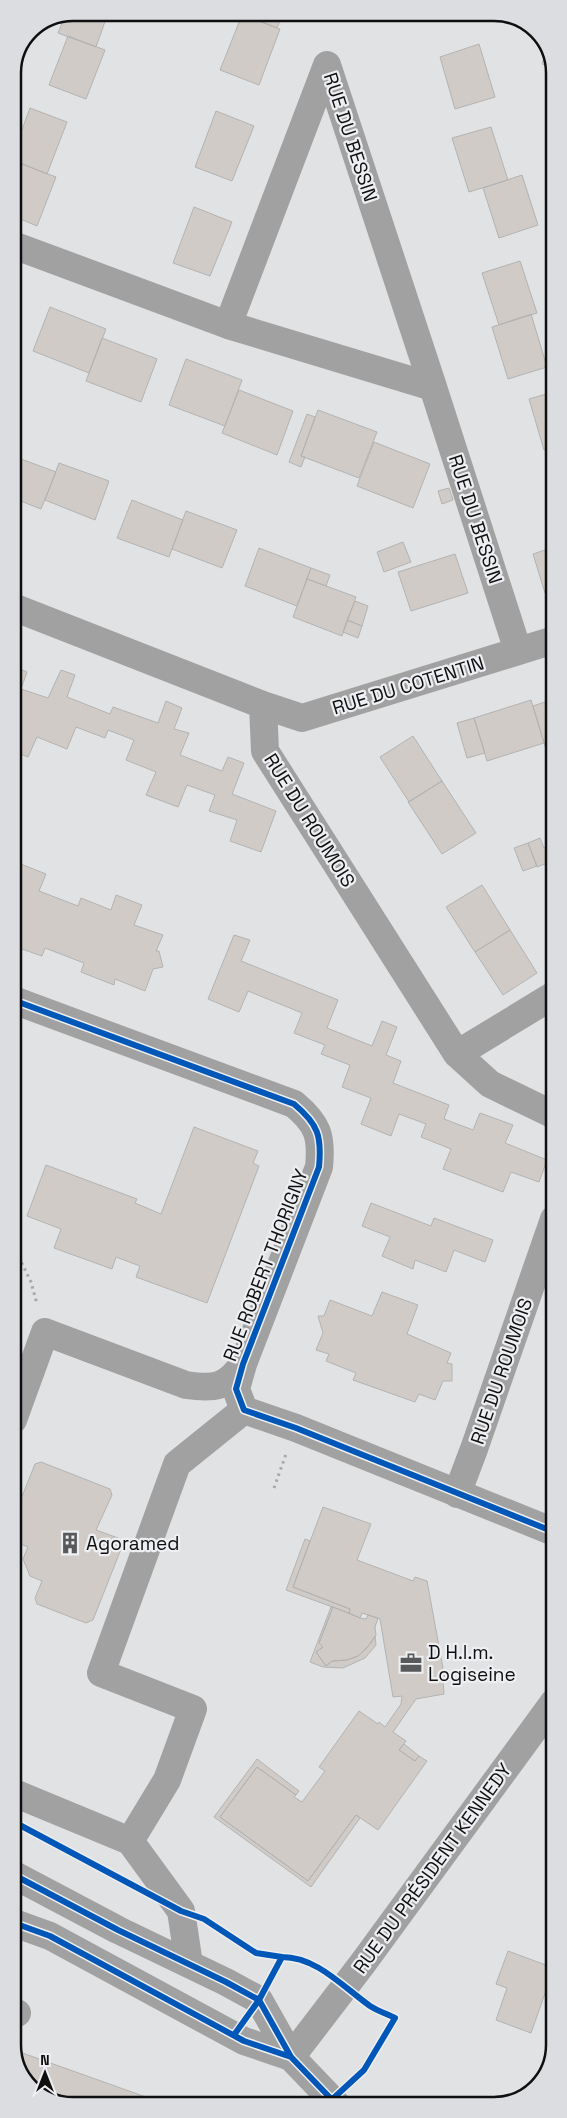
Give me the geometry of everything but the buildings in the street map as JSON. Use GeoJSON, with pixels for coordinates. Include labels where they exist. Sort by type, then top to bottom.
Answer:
{"type":"FeatureCollection","features":[{"type":"Feature","properties":{"kind":"street","name":"RUE DU BESSIN"},"geometry":{"type":"LineString","coordinates":[[228,325],[327,64],[518,651]]}},
{"type":"Feature","properties":{"kind":"street"},"geometry":{"type":"LineString","coordinates":[[21,248],[228,325],[433,387]]}},
{"type":"Feature","properties":{"kind":"street"},"geometry":{"type":"LineString","coordinates":[[21,610],[262,705]]}},
{"type":"Feature","properties":{"kind":"street","name":"RUE DU COTENTIN"},"geometry":{"type":"LineString","coordinates":[[262,705],[302,718],[546,642]]}},
{"type":"Feature","properties":{"kind":"street","name":"RUE DU ROUMOIS"},"geometry":{"type":"LineString","coordinates":[[262,705],[265,751],[457,1054],[490,1084],[546,1111]]}},
{"type":"Feature","properties":{"kind":"street"},"geometry":{"type":"LineString","coordinates":[[457,1054],[546,1000]]}},
{"type":"Feature","properties":{"kind":"street","name":"RUE ROBERT THORIGNY"},"geometry":{"type":"LineString","coordinates":[[21,1003],[294,1104],[309,1117],[318,1133],[321,1149],[319,1167],[243,1364],[236,1389],[244,1410]]}},
{"type":"Feature","properties":{"kind":"street","name":"RUE DU ROUMOIS"},"geometry":{"type":"LineString","coordinates":[[457,1494],[546,1241]]}},
{"type":"Feature","properties":{"kind":"street"},"geometry":{"type":"LineString","coordinates":[[21,1398],[45,1332],[186,1385],[207,1388],[223,1384],[233,1378],[243,1364]]}},
{"type":"Feature","properties":{"kind":"street"},"geometry":{"type":"LineString","coordinates":[[130,1841],[167,1780],[193,1709],[101,1673],[177,1464],[244,1410],[296,1428],[546,1529]]}},
{"type":"Feature","properties":{"kind":"street","name":"RUE DU PRÉSIDENT KENNEDY"},"geometry":{"type":"LineString","coordinates":[[291,2057],[363,1963],[546,1713]]}},
{"type":"Feature","properties":{"kind":"street"},"geometry":{"type":"LineString","coordinates":[[21,1796],[130,1841],[181,1911],[189,1964]]}},
{"type":"Feature","properties":{"kind":"street"},"geometry":{"type":"LineString","coordinates":[[21,1879],[118,1930],[259,2000],[291,2057],[329,2097]]}},
{"type":"Feature","properties":{"kind":"street"},"geometry":{"type":"LineString","coordinates":[[21,1926],[50,1936],[244,2041],[291,2057]]}},
{"type":"Feature","properties":{"kind":"path"},"geometry":{"type":"LineString","coordinates":[[21,1261],[31,1282],[45,1332]]}},
{"type":"Feature","properties":{"kind":"cycle path"},"geometry":{"type":"LineString","coordinates":[[21,1003],[294,1104],[308,1118],[317,1131],[320,1147],[319,1167],[243,1364],[236,1389],[244,1410],[296,1428],[546,1529]]}},
{"type":"Feature","properties":{"kind":"cycle path"},"geometry":{"type":"LineString","coordinates":[[21,1826],[181,1911],[204,1919],[256,1953],[282,1957]]}},
{"type":"Feature","properties":{"kind":"cycle path"},"geometry":{"type":"LineString","coordinates":[[21,1879],[118,1930],[259,2000],[291,2057],[329,2097]]}},
{"type":"Feature","properties":{"kind":"cycle path"},"geometry":{"type":"LineString","coordinates":[[21,1926],[50,1936],[244,2041],[291,2057]]}},
{"type":"Feature","properties":{"kind":"cycle path"},"geometry":{"type":"LineString","coordinates":[[234,2035],[259,2000],[282,1957],[295,1958],[318,1967],[370,2006],[395,2018],[364,2070],[335,2097]]}},
{"type":"Feature","properties":{"kind":"place","name":"Agoramed"},"geometry":{"type":"Point","coordinates":[70,1543]}},
{"type":"Feature","properties":{"kind":"place","name":"D H.l.m. Logiseine"},"geometry":{"type":"Point","coordinates":[411,1663]}}]}
